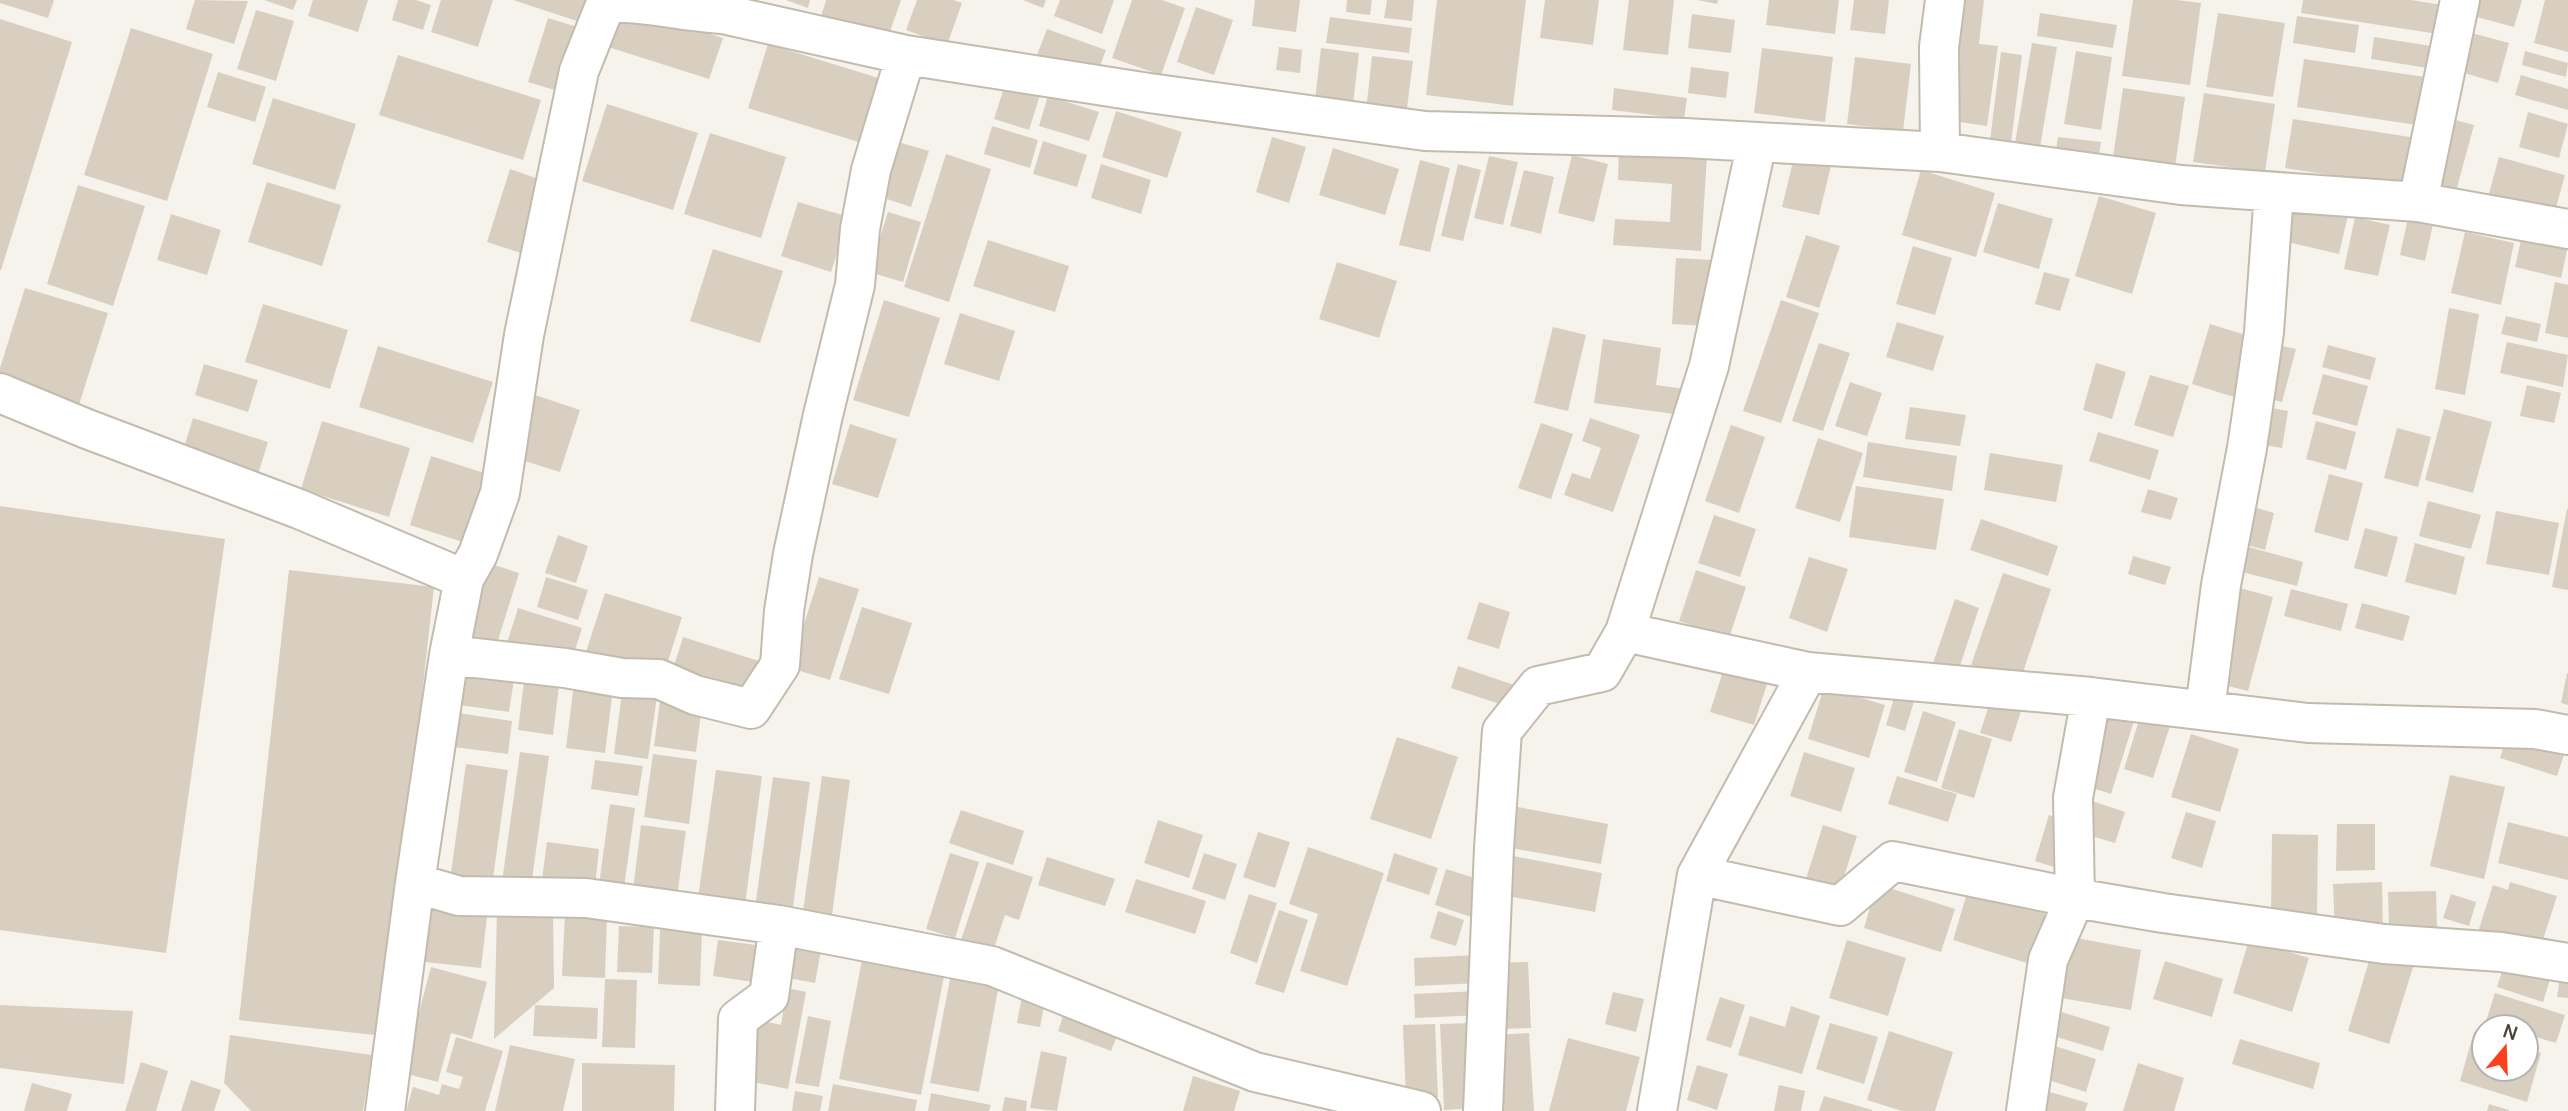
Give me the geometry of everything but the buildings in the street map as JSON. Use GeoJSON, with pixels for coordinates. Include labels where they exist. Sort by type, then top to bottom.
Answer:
{"type":"FeatureCollection","features":[{"type":"Feature","properties":{"kind":"street"},"geometry":{"type":"LineString","coordinates":[[1940,152],[1938,47],[1945,0]]}},
{"type":"Feature","properties":{"kind":"street"},"geometry":{"type":"LineString","coordinates":[[2418,202],[2460,0]]}},
{"type":"Feature","properties":{"kind":"street"},"geometry":{"type":"LineString","coordinates":[[385,1111],[449,654],[464,579],[478,554],[500,493],[524,335],[579,71],[606,3],[634,2],[694,12],[724,7],[906,55],[1149,93],[1425,131],[1756,142],[1940,152],[2181,185],[2418,202],[2568,229]]}},
{"type":"Feature","properties":{"kind":"street"},"geometry":{"type":"LineString","coordinates":[[449,654],[622,678],[659,679],[695,695],[751,709],[780,665],[784,611],[793,554],[855,285],[860,229],[869,182],[906,55]]}},
{"type":"Feature","properties":{"kind":"street"},"geometry":{"type":"LineString","coordinates":[[1483,1111],[1494,848],[1502,731],[1538,687],[1602,672],[1625,632],[1709,366],[1756,142]]}},
{"type":"Feature","properties":{"kind":"street"},"geometry":{"type":"LineString","coordinates":[[2205,710],[2221,585],[2247,448],[2264,332],[2274,192]]}},
{"type":"Feature","properties":{"kind":"street"},"geometry":{"type":"LineString","coordinates":[[0,393],[299,509],[464,579]]}},
{"type":"Feature","properties":{"kind":"street"},"geometry":{"type":"LineString","coordinates":[[1625,632],[1808,672],[2091,697],[2308,723],[2535,729],[2568,735]]}},
{"type":"Feature","properties":{"kind":"street"},"geometry":{"type":"LineString","coordinates":[[1657,1111],[1697,875],[1808,672]]}},
{"type":"Feature","properties":{"kind":"street"},"geometry":{"type":"LineString","coordinates":[[2026,1111],[2048,960],[2076,898],[2073,798],[2091,697]]}},
{"type":"Feature","properties":{"kind":"street"},"geometry":{"type":"LineString","coordinates":[[1697,875],[1840,906],[1893,861],[2076,898],[2384,944],[2501,952],[2568,963]]}},
{"type":"Feature","properties":{"kind":"street"},"geometry":{"type":"LineString","coordinates":[[415,883],[459,895],[586,898],[779,925],[992,966],[1255,1072],[1421,1111]]}},
{"type":"Feature","properties":{"kind":"street"},"geometry":{"type":"LineString","coordinates":[[735,1111],[738,1019],[769,996],[779,925]]}}]}
